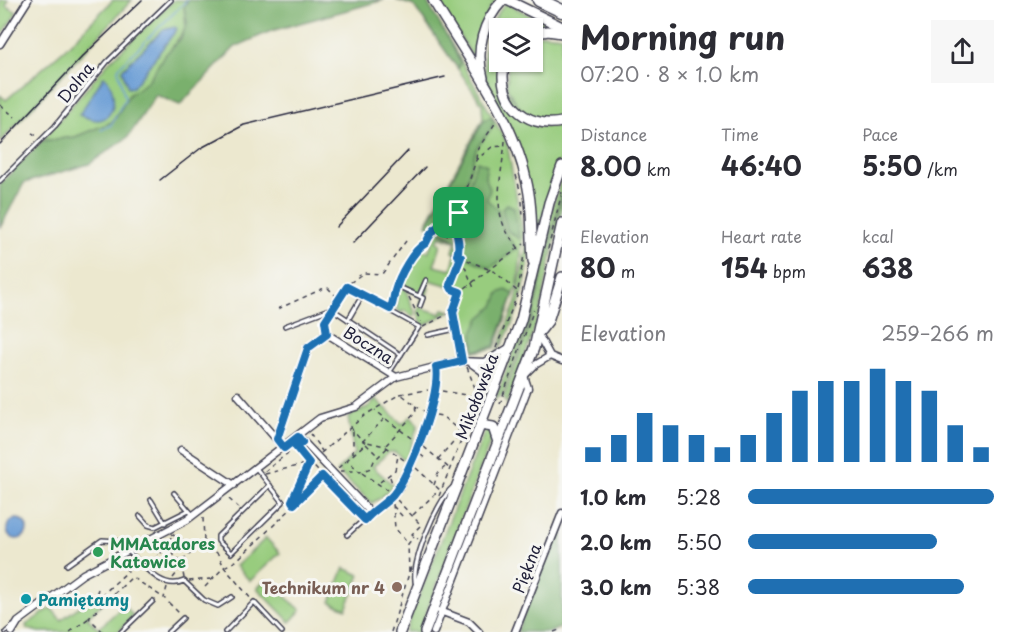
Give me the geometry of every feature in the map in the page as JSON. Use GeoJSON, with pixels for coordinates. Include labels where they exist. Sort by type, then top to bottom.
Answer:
{"type":"FeatureCollection","features":[{"type":"Feature","properties":{"kind":"highway"},"geometry":{"type":"LineString","coordinates":[[539,0],[562,11]]}},
{"type":"Feature","properties":{"kind":"main road"},"geometry":{"type":"LineString","coordinates":[[433,0],[486,89],[517,147],[526,177],[532,213],[533,275]]}},
{"type":"Feature","properties":{"kind":"main road"},"geometry":{"type":"LineString","coordinates":[[486,89],[480,66],[484,30],[494,12],[505,0],[562,27]]}},
{"type":"Feature","properties":{"kind":"main road"},"geometry":{"type":"LineString","coordinates":[[543,32],[562,33]]}},
{"type":"Feature","properties":{"kind":"main road"},"geometry":{"type":"LineString","coordinates":[[504,72],[503,86],[508,100],[517,111],[538,123],[562,122]]}},
{"type":"Feature","properties":{"kind":"main road","name":"Mikołowska"},"geometry":{"type":"LineString","coordinates":[[400,632],[511,347],[533,275],[547,211],[562,166]]}},
{"type":"Feature","properties":{"kind":"main road"},"geometry":{"type":"LineString","coordinates":[[425,632],[438,610],[524,376],[538,334],[562,223]]}},
{"type":"Feature","properties":{"kind":"main road"},"geometry":{"type":"LineString","coordinates":[[538,334],[548,321],[562,277]]}},
{"type":"Feature","properties":{"kind":"main road"},"geometry":{"type":"LineString","coordinates":[[480,425],[493,427],[498,442]]}},
{"type":"Feature","properties":{"kind":"street"},"geometry":{"type":"LineString","coordinates":[[0,44],[28,0]]}},
{"type":"Feature","properties":{"kind":"street"},"geometry":{"type":"LineString","coordinates":[[452,289],[460,292],[453,312],[455,329],[467,365],[482,371],[493,392]]}},
{"type":"Feature","properties":{"kind":"street"},"geometry":{"type":"LineString","coordinates":[[277,439],[308,348],[327,334]]}},
{"type":"Feature","properties":{"kind":"street","name":"Boczna"},"geometry":{"type":"LineString","coordinates":[[327,334],[396,377]]}},
{"type":"Feature","properties":{"kind":"street"},"geometry":{"type":"LineString","coordinates":[[538,334],[550,356],[562,361]]}},
{"type":"Feature","properties":{"kind":"street"},"geometry":{"type":"LineString","coordinates":[[12,629],[83,574],[193,516],[256,468],[300,439],[320,418],[356,407],[396,377],[436,367],[467,365],[493,359],[511,347]]}},
{"type":"Feature","properties":{"kind":"street"},"geometry":{"type":"LineString","coordinates":[[434,632],[438,610],[528,388],[524,376],[535,365],[550,356]]}},
{"type":"Feature","properties":{"kind":"street"},"geometry":{"type":"LineString","coordinates":[[300,439],[371,513],[392,499],[414,467],[436,390],[436,367]]}},
{"type":"Feature","properties":{"kind":"street"},"geometry":{"type":"LineString","coordinates":[[238,395],[284,448]]}},
{"type":"Feature","properties":{"kind":"street"},"geometry":{"type":"LineString","coordinates":[[181,450],[234,485]]}},
{"type":"Feature","properties":{"kind":"street","name":"Piękna"},"geometry":{"type":"LineString","coordinates":[[516,632],[562,513]]}},
{"type":"Feature","properties":{"kind":"street"},"geometry":{"type":"LineString","coordinates":[[438,610],[469,622],[479,632]]}},
{"type":"Feature","properties":{"kind":"lane","name":"Dolna"},"geometry":{"type":"LineString","coordinates":[[0,182],[55,126],[107,62],[171,0]]}},
{"type":"Feature","properties":{"kind":"lane"},"geometry":{"type":"LineString","coordinates":[[390,309],[397,286],[418,247],[426,243],[431,232]]}},
{"type":"Feature","properties":{"kind":"lane"},"geometry":{"type":"LineString","coordinates":[[419,296],[426,280]]}},
{"type":"Feature","properties":{"kind":"lane"},"geometry":{"type":"LineString","coordinates":[[397,286],[423,298],[420,306]]}},
{"type":"Feature","properties":{"kind":"lane"},"geometry":{"type":"LineString","coordinates":[[327,334],[325,321],[347,287],[416,325],[419,327],[389,373]]}},
{"type":"Feature","properties":{"kind":"lane"},"geometry":{"type":"LineString","coordinates":[[348,320],[359,301]]}},
{"type":"Feature","properties":{"kind":"lane"},"geometry":{"type":"LineString","coordinates":[[332,309],[401,355]]}},
{"type":"Feature","properties":{"kind":"lane"},"geometry":{"type":"LineString","coordinates":[[285,326],[332,309]]}},
{"type":"Feature","properties":{"kind":"lane"},"geometry":{"type":"LineString","coordinates":[[428,335],[455,329]]}},
{"type":"Feature","properties":{"kind":"lane"},"geometry":{"type":"LineString","coordinates":[[256,468],[261,475],[270,485],[283,502],[231,553],[218,541],[218,536],[270,485]]}},
{"type":"Feature","properties":{"kind":"lane"},"geometry":{"type":"LineString","coordinates":[[174,493],[193,516]]}},
{"type":"Feature","properties":{"kind":"lane"},"geometry":{"type":"LineString","coordinates":[[151,500],[165,523]]}},
{"type":"Feature","properties":{"kind":"lane"},"geometry":{"type":"LineString","coordinates":[[140,516],[148,525],[155,527],[187,510]]}},
{"type":"Feature","properties":{"kind":"lane"},"geometry":{"type":"LineString","coordinates":[[347,535],[371,513]]}},
{"type":"Feature","properties":{"kind":"lane"},"geometry":{"type":"LineString","coordinates":[[67,565],[102,540],[118,541],[126,551],[168,584],[184,581],[204,600],[218,606],[232,597]]}},
{"type":"Feature","properties":{"kind":"lane"},"geometry":{"type":"LineString","coordinates":[[121,632],[153,601]]}},
{"type":"Feature","properties":{"kind":"lane"},"geometry":{"type":"LineString","coordinates":[[225,632],[254,602],[282,632]]}},
{"type":"Feature","properties":{"kind":"lane"},"geometry":{"type":"LineString","coordinates":[[168,632],[183,618]]}},
{"type":"Feature","properties":{"kind":"lane"},"geometry":{"type":"LineString","coordinates":[[6,632],[12,629]]}},
{"type":"Feature","properties":{"kind":"path"},"geometry":{"type":"LineString","coordinates":[[0,105],[15,117]]}},
{"type":"Feature","properties":{"kind":"path"},"geometry":{"type":"LineString","coordinates":[[457,255],[459,242],[454,229],[476,160],[477,150],[497,118]]}},
{"type":"Feature","properties":{"kind":"path"},"geometry":{"type":"LineString","coordinates":[[505,134],[500,191],[502,218],[506,230],[519,249]]}},
{"type":"Feature","properties":{"kind":"path"},"geometry":{"type":"LineString","coordinates":[[476,160],[492,147],[504,146]]}},
{"type":"Feature","properties":{"kind":"path"},"geometry":{"type":"LineString","coordinates":[[518,181],[524,222]]}},
{"type":"Feature","properties":{"kind":"path"},"geometry":{"type":"LineString","coordinates":[[431,232],[436,230],[443,220],[459,213]]}},
{"type":"Feature","properties":{"kind":"path"},"geometry":{"type":"LineString","coordinates":[[436,230],[459,242]]}},
{"type":"Feature","properties":{"kind":"path"},"geometry":{"type":"LineString","coordinates":[[493,359],[518,292],[525,236]]}},
{"type":"Feature","properties":{"kind":"path"},"geometry":{"type":"LineString","coordinates":[[347,287],[363,273],[382,274],[406,241]]}},
{"type":"Feature","properties":{"kind":"path"},"geometry":{"type":"LineString","coordinates":[[460,292],[525,243]]}},
{"type":"Feature","properties":{"kind":"path"},"geometry":{"type":"LineString","coordinates":[[451,253],[490,270],[518,292]]}},
{"type":"Feature","properties":{"kind":"path"},"geometry":{"type":"LineString","coordinates":[[461,257],[474,288]]}},
{"type":"Feature","properties":{"kind":"path"},"geometry":{"type":"LineString","coordinates":[[452,289],[450,285],[461,257]]}},
{"type":"Feature","properties":{"kind":"path"},"geometry":{"type":"LineString","coordinates":[[278,309],[328,288],[338,300]]}},
{"type":"Feature","properties":{"kind":"path"},"geometry":{"type":"LineString","coordinates":[[406,290],[423,327],[453,312]]}},
{"type":"Feature","properties":{"kind":"path"},"geometry":{"type":"LineString","coordinates":[[416,325],[420,306]]}},
{"type":"Feature","properties":{"kind":"path"},"geometry":{"type":"LineString","coordinates":[[316,457],[374,409],[400,394],[436,390],[479,396],[467,365]]}},
{"type":"Feature","properties":{"kind":"path"},"geometry":{"type":"LineString","coordinates":[[400,394],[425,411]]}},
{"type":"Feature","properties":{"kind":"path"},"geometry":{"type":"LineString","coordinates":[[385,418],[335,471],[359,472],[371,468],[378,456],[417,412],[415,405]]}},
{"type":"Feature","properties":{"kind":"path"},"geometry":{"type":"LineString","coordinates":[[374,409],[399,431],[411,438]]}},
{"type":"Feature","properties":{"kind":"path"},"geometry":{"type":"LineString","coordinates":[[432,414],[442,416],[464,435]]}},
{"type":"Feature","properties":{"kind":"path"},"geometry":{"type":"LineString","coordinates":[[413,416],[417,420]]}},
{"type":"Feature","properties":{"kind":"path"},"geometry":{"type":"LineString","coordinates":[[350,427],[378,456]]}},
{"type":"Feature","properties":{"kind":"path"},"geometry":{"type":"LineString","coordinates":[[316,429],[310,434],[323,451]]}},
{"type":"Feature","properties":{"kind":"path"},"geometry":{"type":"LineString","coordinates":[[353,430],[353,454]]}},
{"type":"Feature","properties":{"kind":"path"},"geometry":{"type":"LineString","coordinates":[[438,459],[461,433]]}},
{"type":"Feature","properties":{"kind":"path"},"geometry":{"type":"LineString","coordinates":[[261,475],[296,447],[300,439]]}},
{"type":"Feature","properties":{"kind":"path"},"geometry":{"type":"LineString","coordinates":[[364,442],[386,447],[414,467],[440,491],[437,489],[412,516]]}},
{"type":"Feature","properties":{"kind":"path"},"geometry":{"type":"LineString","coordinates":[[421,445],[451,469]]}},
{"type":"Feature","properties":{"kind":"path"},"geometry":{"type":"LineString","coordinates":[[296,447],[365,520]]}},
{"type":"Feature","properties":{"kind":"path"},"geometry":{"type":"LineString","coordinates":[[426,460],[419,453],[430,453]]}},
{"type":"Feature","properties":{"kind":"path"},"geometry":{"type":"LineString","coordinates":[[379,482],[395,470],[398,456]]}},
{"type":"Feature","properties":{"kind":"path"},"geometry":{"type":"LineString","coordinates":[[347,460],[359,472],[379,482],[392,499],[421,525],[412,534],[414,536],[408,544],[409,573]]}},
{"type":"Feature","properties":{"kind":"path"},"geometry":{"type":"LineString","coordinates":[[261,475],[309,463]]}},
{"type":"Feature","properties":{"kind":"path"},"geometry":{"type":"LineString","coordinates":[[295,505],[292,501],[309,463]]}},
{"type":"Feature","properties":{"kind":"path"},"geometry":{"type":"LineString","coordinates":[[434,485],[438,473],[445,466]]}},
{"type":"Feature","properties":{"kind":"path"},"geometry":{"type":"LineString","coordinates":[[395,470],[402,473]]}},
{"type":"Feature","properties":{"kind":"path"},"geometry":{"type":"LineString","coordinates":[[205,587],[224,567],[236,561],[322,476]]}},
{"type":"Feature","properties":{"kind":"path"},"geometry":{"type":"LineString","coordinates":[[390,476],[392,483]]}},
{"type":"Feature","properties":{"kind":"path"},"geometry":{"type":"LineString","coordinates":[[229,499],[243,512]]}},
{"type":"Feature","properties":{"kind":"path"},"geometry":{"type":"LineString","coordinates":[[392,499],[395,528],[408,544]]}},
{"type":"Feature","properties":{"kind":"path"},"geometry":{"type":"LineString","coordinates":[[393,506],[404,518]]}},
{"type":"Feature","properties":{"kind":"path"},"geometry":{"type":"LineString","coordinates":[[202,518],[204,541],[218,554],[224,567],[246,589],[254,602]]}},
{"type":"Feature","properties":{"kind":"path"},"geometry":{"type":"LineString","coordinates":[[168,549],[171,534],[197,547]]}},
{"type":"Feature","properties":{"kind":"path"},"geometry":{"type":"LineString","coordinates":[[414,536],[421,542]]}},
{"type":"Feature","properties":{"kind":"path"},"geometry":{"type":"LineString","coordinates":[[181,562],[204,541]]}},
{"type":"Feature","properties":{"kind":"path"},"geometry":{"type":"LineString","coordinates":[[146,567],[168,549],[185,542]]}},
{"type":"Feature","properties":{"kind":"path"},"geometry":{"type":"LineString","coordinates":[[149,544],[159,555]]}},
{"type":"Feature","properties":{"kind":"path"},"geometry":{"type":"LineString","coordinates":[[168,549],[181,562],[184,581],[212,579]]}},
{"type":"Feature","properties":{"kind":"path"},"geometry":{"type":"LineString","coordinates":[[407,553],[416,555]]}},
{"type":"Feature","properties":{"kind":"path"},"geometry":{"type":"LineString","coordinates":[[101,596],[128,571],[120,562]]}},
{"type":"Feature","properties":{"kind":"path"},"geometry":{"type":"LineString","coordinates":[[164,598],[168,584],[182,567]]}},
{"type":"Feature","properties":{"kind":"path"},"geometry":{"type":"LineString","coordinates":[[70,632],[89,618],[132,577],[164,598],[183,618]]}},
{"type":"Feature","properties":{"kind":"path"},"geometry":{"type":"LineString","coordinates":[[120,579],[125,584]]}},
{"type":"Feature","properties":{"kind":"path"},"geometry":{"type":"LineString","coordinates":[[98,589],[106,602]]}},
{"type":"Feature","properties":{"kind":"path"},"geometry":{"type":"LineString","coordinates":[[89,618],[103,632]]}},
{"type":"Feature","properties":{"kind":"path"},"geometry":{"type":"LineString","coordinates":[[554,632],[562,628]]}},
{"type":"Feature","properties":{"kind":"green space"},"geometry":{"type":"Polygon","coordinates":[[[0,0],[8,0],[6,6],[17,12],[0,38],[0,0]]]}},
{"type":"Feature","properties":{"kind":"green space"},"geometry":{"type":"Polygon","coordinates":[[[113,0],[132,0],[0,142],[0,95],[6,100],[65,49],[113,0]]]}},
{"type":"Feature","properties":{"kind":"green space"},"geometry":{"type":"Polygon","coordinates":[[[174,0],[188,0],[184,7],[186,28],[147,82],[129,95],[111,123],[75,137],[42,141],[107,64],[174,0]]]}},
{"type":"Feature","properties":{"kind":"green space"},"geometry":{"type":"Polygon","coordinates":[[[188,0],[384,0],[271,31],[235,47],[180,105],[156,95],[128,137],[89,164],[24,183],[0,228],[0,184],[42,141],[75,137],[114,121],[129,95],[147,82],[164,56],[181,38],[187,23],[184,7],[188,0]]]}},
{"type":"Feature","properties":{"kind":"green space"},"geometry":{"type":"Polygon","coordinates":[[[396,0],[426,0],[451,43],[460,63],[458,69],[414,6],[396,0]]]}},
{"type":"Feature","properties":{"kind":"green space"},"geometry":{"type":"Polygon","coordinates":[[[437,0],[497,0],[489,9],[476,62],[437,0]]]}},
{"type":"Feature","properties":{"kind":"green space"},"geometry":{"type":"Polygon","coordinates":[[[506,3],[535,18],[495,18],[506,3]]]}},
{"type":"Feature","properties":{"kind":"green space"},"geometry":{"type":"Polygon","coordinates":[[[543,22],[553,27],[543,28],[543,22]]]}},
{"type":"Feature","properties":{"kind":"green space"},"geometry":{"type":"Polygon","coordinates":[[[489,32],[489,72],[501,72],[499,83],[536,126],[562,126],[562,157],[551,183],[536,246],[534,206],[486,78],[484,58],[489,32]]]}},
{"type":"Feature","properties":{"kind":"green space"},"geometry":{"type":"Polygon","coordinates":[[[543,34],[562,36],[562,120],[542,121],[522,112],[507,88],[508,72],[543,72],[543,34]]]}},
{"type":"Feature","properties":{"kind":"green space"},"geometry":{"type":"Polygon","coordinates":[[[451,43],[507,143],[523,234],[518,283],[495,348],[474,352],[472,341],[466,343],[460,316],[455,317],[454,313],[464,290],[451,285],[462,256],[459,255],[460,241],[426,224],[483,119],[482,104],[458,69],[460,63],[451,43]]]}},
{"type":"Feature","properties":{"kind":"green space"},"geometry":{"type":"Polygon","coordinates":[[[491,117],[494,120],[491,129],[476,149],[458,212],[442,219],[436,228],[427,224],[484,120],[491,117]]]}},
{"type":"Feature","properties":{"kind":"green space"},"geometry":{"type":"Polygon","coordinates":[[[512,147],[527,196],[529,257],[521,298],[506,337],[496,354],[516,302],[527,243],[526,198],[512,147]]]}},
{"type":"Feature","properties":{"kind":"green space"},"geometry":{"type":"Polygon","coordinates":[[[477,161],[487,165],[485,176],[490,189],[487,200],[498,209],[504,231],[517,249],[490,268],[462,256],[456,222],[477,161]]]}},
{"type":"Feature","properties":{"kind":"green space"},"geometry":{"type":"Polygon","coordinates":[[[562,176],[562,189],[532,315],[502,395],[495,400],[530,308],[549,220],[562,176]]]}},
{"type":"Feature","properties":{"kind":"green space"},"geometry":{"type":"Polygon","coordinates":[[[562,195],[562,208],[539,315],[507,404],[504,397],[533,317],[562,195]]]}},
{"type":"Feature","properties":{"kind":"green space"},"geometry":{"type":"Polygon","coordinates":[[[507,204],[514,207],[519,239],[507,230],[502,209],[507,204]]]}},
{"type":"Feature","properties":{"kind":"green space"},"geometry":{"type":"Polygon","coordinates":[[[437,231],[454,240],[440,236],[437,242],[441,244],[434,266],[451,270],[455,256],[460,257],[450,286],[429,280],[426,286],[429,288],[422,308],[441,314],[443,309],[451,311],[423,326],[418,313],[427,279],[419,295],[405,289],[415,312],[414,317],[404,310],[402,313],[397,310],[397,290],[419,248],[428,252],[437,231]]]}},
{"type":"Feature","properties":{"kind":"green space"},"geometry":{"type":"Polygon","coordinates":[[[456,242],[458,249],[457,254],[453,252],[456,242]]]}},
{"type":"Feature","properties":{"kind":"green space"},"geometry":{"type":"Polygon","coordinates":[[[506,290],[514,294],[494,346],[474,351],[473,333],[480,318],[494,306],[499,293],[506,290]]]}},
{"type":"Feature","properties":{"kind":"green space"},"geometry":{"type":"Polygon","coordinates":[[[376,399],[402,424],[411,416],[418,425],[406,462],[395,452],[388,452],[373,467],[393,485],[382,497],[372,503],[337,471],[354,454],[348,417],[368,407],[376,399]]]}},
{"type":"Feature","properties":{"kind":"green space"},"geometry":{"type":"Polygon","coordinates":[[[486,428],[493,434],[419,632],[405,632],[486,428]]]}},
{"type":"Feature","properties":{"kind":"green space"},"geometry":{"type":"Polygon","coordinates":[[[562,519],[562,627],[550,632],[517,632],[562,519]]]}},
{"type":"Feature","properties":{"kind":"green space"},"geometry":{"type":"Polygon","coordinates":[[[266,538],[280,553],[250,581],[236,566],[266,538]]]}},
{"type":"Feature","properties":{"kind":"green space"},"geometry":{"type":"Polygon","coordinates":[[[344,568],[360,575],[346,609],[330,602],[344,568]]]}},
{"type":"Feature","properties":{"kind":"green space"},"geometry":{"type":"Polygon","coordinates":[[[266,580],[301,610],[290,622],[257,588],[266,580]]]}},
{"type":"Feature","properties":{"kind":"green space"},"geometry":{"type":"Polygon","coordinates":[[[96,594],[104,602],[87,617],[98,629],[124,605],[133,616],[118,632],[39,632],[27,629],[26,625],[51,608],[61,620],[96,594]]]}},
{"type":"Feature","properties":{"kind":"water"},"geometry":{"type":"Polygon","coordinates":[[[175,27],[177,29],[133,87],[128,88],[122,70],[163,30],[175,27]]]}},
{"type":"Feature","properties":{"kind":"water"},"geometry":{"type":"Polygon","coordinates":[[[104,76],[113,94],[109,114],[98,120],[79,115],[104,76]]]}},
{"type":"Feature","properties":{"kind":"water"},"geometry":{"type":"Polygon","coordinates":[[[17,519],[24,522],[27,529],[24,536],[17,539],[10,536],[7,529],[10,522],[17,519]]]}},
{"type":"Feature","properties":{"kind":"waterway"},"geometry":{"type":"LineString","coordinates":[[101,130],[111,125],[125,99],[118,69],[187,0]]}},
{"type":"Feature","properties":{"kind":"railway"},"geometry":{"type":"LineString","coordinates":[[0,144],[82,57],[142,0]]}},
{"type":"Feature","properties":{"kind":"railway"},"geometry":{"type":"LineString","coordinates":[[160,180],[201,148],[244,125],[445,77]]}},
{"type":"Feature","properties":{"kind":"railway"},"geometry":{"type":"LineString","coordinates":[[336,227],[408,151]]}},
{"type":"Feature","properties":{"kind":"railway"},"geometry":{"type":"LineString","coordinates":[[353,243],[425,167]]}},
{"type":"Feature","properties":{"kind":"place","name":"MMAtadores Katowice"},"geometry":{"type":"Point","coordinates":[98,552]}},
{"type":"Feature","properties":{"kind":"place","name":"Technikum nr 4"},"geometry":{"type":"Point","coordinates":[397,587]}},
{"type":"Feature","properties":{"kind":"place","name":"Pamiętamy"},"geometry":{"type":"Point","coordinates":[26,599]}},
{"type":"Feature","properties":{"kind":"route"},"geometry":{"type":"LineString","coordinates":[[459,213],[454,229],[460,244],[457,255],[461,257],[450,285],[452,289],[460,292],[453,307],[453,318],[462,361],[436,367],[436,390],[412,465],[393,495],[365,520],[322,476],[294,504],[292,501],[309,463],[296,447],[302,442],[298,437],[284,448],[277,439],[308,348],[327,334],[325,321],[347,287],[390,309],[395,300],[395,290],[418,247],[426,243],[431,232],[436,230],[443,220],[459,213]]}}]}
